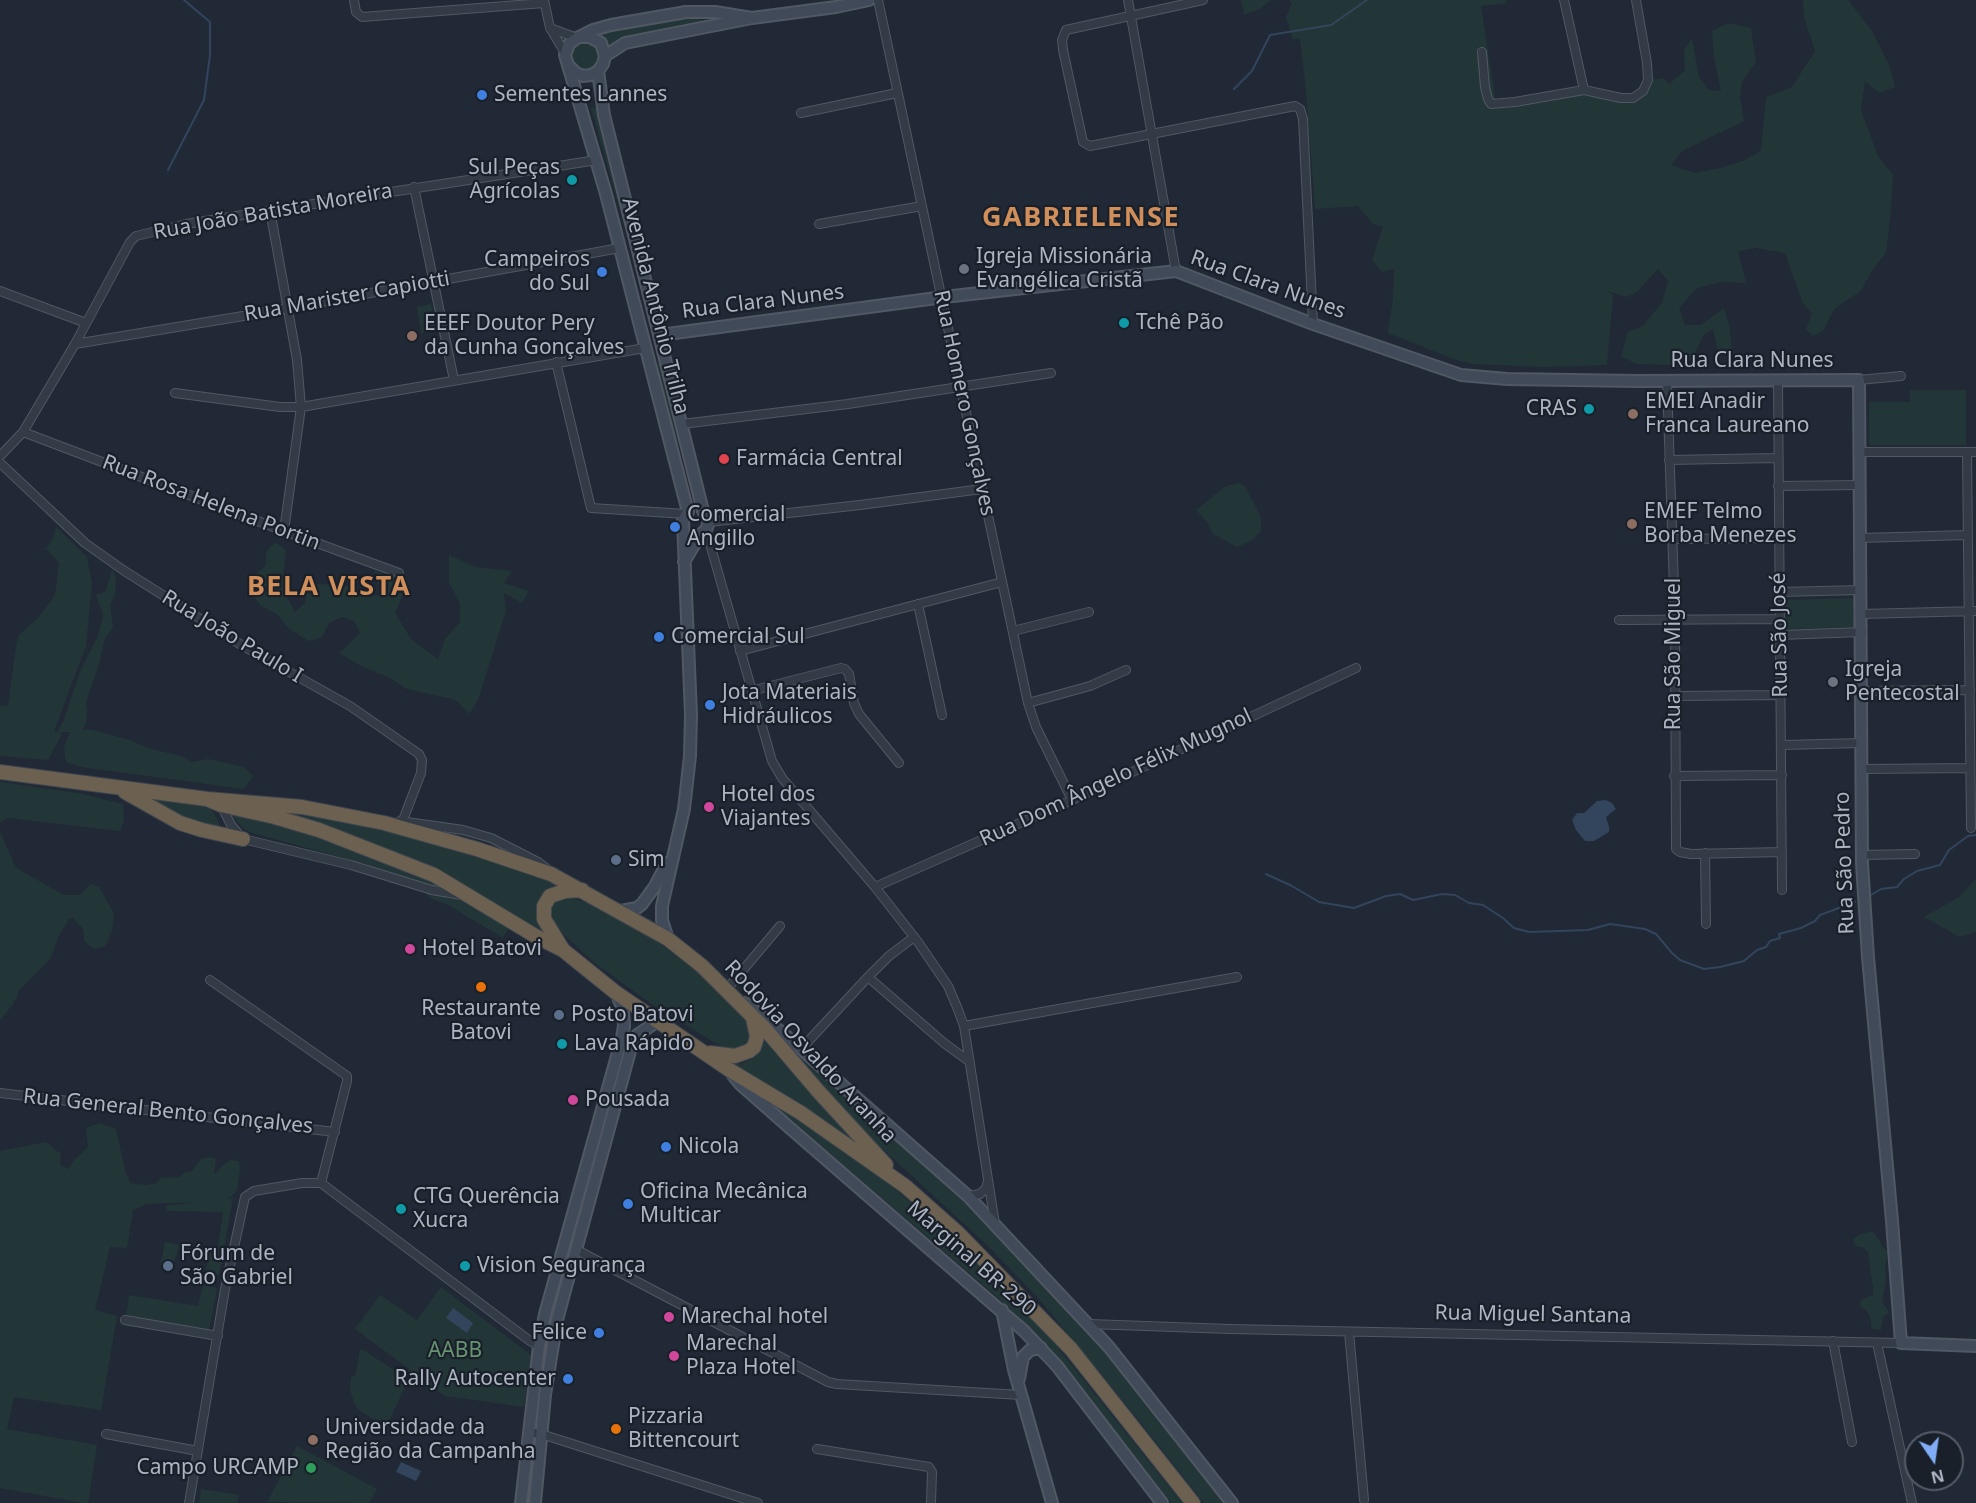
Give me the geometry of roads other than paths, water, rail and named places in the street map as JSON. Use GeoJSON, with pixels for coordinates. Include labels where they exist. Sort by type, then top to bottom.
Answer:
{"type":"FeatureCollection","features":[{"type":"Feature","properties":{"kind":"highway","name":"Rodovia Osvaldo Aranha"},"geometry":{"type":"LineString","coordinates":[[0,772],[207,799],[302,807],[384,823],[477,849],[551,874],[668,939],[731,993],[905,1186],[958,1233],[1071,1349],[1193,1503]]}},
{"type":"Feature","properties":{"kind":"highway"},"geometry":{"type":"LineString","coordinates":[[112,787],[132,795],[180,823],[243,838]]}},
{"type":"Feature","properties":{"kind":"highway","name":"Rodovia Osvaldo Aranha"},"geometry":{"type":"LineString","coordinates":[[207,799],[221,806],[275,817],[319,830],[434,875],[537,937],[563,950],[615,992],[728,1069],[801,1113],[905,1186]]}},
{"type":"Feature","properties":{"kind":"highway"},"geometry":{"type":"LineString","coordinates":[[563,950],[544,918],[544,906],[550,896],[557,893],[582,890]]}},
{"type":"Feature","properties":{"kind":"highway"},"geometry":{"type":"LineString","coordinates":[[705,1053],[735,1056],[749,1052],[754,1047],[757,1037],[753,1016]]}},
{"type":"Feature","properties":{"kind":"main road"},"geometry":{"type":"LineString","coordinates":[[605,56],[625,43],[752,18],[836,7],[869,0]]}},
{"type":"Feature","properties":{"kind":"main road"},"geometry":{"type":"LineString","coordinates":[[577,38],[584,36],[596,39],[604,50],[605,56],[598,71],[583,76],[576,73],[566,58],[569,44],[577,38],[592,30],[686,12],[715,12],[752,18]]}},
{"type":"Feature","properties":{"kind":"main road","name":"Avenida Antônio Trilha"},"geometry":{"type":"LineString","coordinates":[[566,58],[597,160],[687,513],[683,521],[691,715],[690,756],[684,809],[662,906],[662,920],[668,939]]}},
{"type":"Feature","properties":{"kind":"main road","name":"Avenida Antônio Trilha"},"geometry":{"type":"LineString","coordinates":[[598,71],[603,109],[682,424],[703,511],[705,529]]}},
{"type":"Feature","properties":{"kind":"main road","name":"Rua Clara Nunes"},"geometry":{"type":"LineString","coordinates":[[660,335],[940,298],[1176,272],[1313,324],[1461,375],[1508,379],[1667,381],[1859,380]]}},
{"type":"Feature","properties":{"kind":"main road","name":"Rua São Pedro"},"geometry":{"type":"LineString","coordinates":[[1859,380],[1862,855],[1868,957],[1901,1343]]}},
{"type":"Feature","properties":{"kind":"main road"},"geometry":{"type":"LineString","coordinates":[[687,513],[696,509],[703,511]]}},
{"type":"Feature","properties":{"kind":"main road"},"geometry":{"type":"LineString","coordinates":[[684,528],[691,534],[705,529]]}},
{"type":"Feature","properties":{"kind":"main road"},"geometry":{"type":"LineString","coordinates":[[684,562],[705,529]]}},
{"type":"Feature","properties":{"kind":"main road","name":"Avenida Antônio Trilha"},"geometry":{"type":"LineString","coordinates":[[621,911],[637,908],[648,898],[674,853]]}},
{"type":"Feature","properties":{"kind":"main road"},"geometry":{"type":"LineString","coordinates":[[535,1503],[545,1395],[557,1320],[577,1250],[628,1039],[623,1010],[615,992]]}},
{"type":"Feature","properties":{"kind":"main road"},"geometry":{"type":"LineString","coordinates":[[731,993],[758,1012],[968,1196],[1109,1347],[1232,1503]]}},
{"type":"Feature","properties":{"kind":"main road"},"geometry":{"type":"LineString","coordinates":[[521,1503],[528,1432],[545,1314],[628,1039],[658,1021]]}},
{"type":"Feature","properties":{"kind":"main road","name":"Marginal BR-290"},"geometry":{"type":"LineString","coordinates":[[728,1069],[740,1084],[1002,1310],[1041,1348],[1162,1503]]}},
{"type":"Feature","properties":{"kind":"main road"},"geometry":{"type":"LineString","coordinates":[[1002,1310],[1020,1390],[1052,1503]]}},
{"type":"Feature","properties":{"kind":"main road","name":"Rua Miguel Santana"},"geometry":{"type":"LineString","coordinates":[[1901,1343],[1976,1346]]}},
{"type":"Feature","properties":{"kind":"main road"},"geometry":{"type":"LineString","coordinates":[[1020,1390],[1023,1357],[1030,1350],[1041,1348]]}},
{"type":"Feature","properties":{"kind":"street"},"geometry":{"type":"LineString","coordinates":[[354,0],[356,12],[362,17],[544,2],[550,28],[566,58]]}},
{"type":"Feature","properties":{"kind":"street"},"geometry":{"type":"LineString","coordinates":[[450,0],[452,10]]}},
{"type":"Feature","properties":{"kind":"street","name":"Rua Homero Gonçalves"},"geometry":{"type":"LineString","coordinates":[[878,0],[1028,703],[1036,727],[1072,800]]}},
{"type":"Feature","properties":{"kind":"street"},"geometry":{"type":"LineString","coordinates":[[1128,0],[1176,272]]}},
{"type":"Feature","properties":{"kind":"street"},"geometry":{"type":"LineString","coordinates":[[1203,0],[1066,30],[1063,50],[1083,142],[1090,146],[1295,106],[1300,109],[1303,119],[1313,324]]}},
{"type":"Feature","properties":{"kind":"street"},"geometry":{"type":"LineString","coordinates":[[1564,0],[1584,90]]}},
{"type":"Feature","properties":{"kind":"street"},"geometry":{"type":"LineString","coordinates":[[1482,52],[1485,87],[1491,104],[1584,90],[1621,98],[1634,98],[1643,91],[1648,80],[1636,0]]}},
{"type":"Feature","properties":{"kind":"street"},"geometry":{"type":"LineString","coordinates":[[550,28],[577,38]]}},
{"type":"Feature","properties":{"kind":"street"},"geometry":{"type":"LineString","coordinates":[[801,113],[897,93]]}},
{"type":"Feature","properties":{"kind":"street","name":"Rua João Batista Moreira"},"geometry":{"type":"LineString","coordinates":[[0,456],[23,432],[75,344],[130,242],[136,236],[186,224],[270,210],[597,160]]}},
{"type":"Feature","properties":{"kind":"street"},"geometry":{"type":"LineString","coordinates":[[414,187],[454,380]]}},
{"type":"Feature","properties":{"kind":"street"},"geometry":{"type":"LineString","coordinates":[[819,224],[922,206]]}},
{"type":"Feature","properties":{"kind":"street"},"geometry":{"type":"LineString","coordinates":[[270,210],[289,308],[301,406],[284,531]]}},
{"type":"Feature","properties":{"kind":"street","name":"Rua Marister Capiotti"},"geometry":{"type":"LineString","coordinates":[[75,344],[620,248]]}},
{"type":"Feature","properties":{"kind":"street"},"geometry":{"type":"LineString","coordinates":[[0,291],[86,323]]}},
{"type":"Feature","properties":{"kind":"street"},"geometry":{"type":"LineString","coordinates":[[175,393],[280,407],[301,406],[645,348]]}},
{"type":"Feature","properties":{"kind":"street"},"geometry":{"type":"LineString","coordinates":[[556,362],[591,508],[687,513]]}},
{"type":"Feature","properties":{"kind":"street"},"geometry":{"type":"LineString","coordinates":[[682,424],[959,388],[1051,373]]}},
{"type":"Feature","properties":{"kind":"street"},"geometry":{"type":"LineString","coordinates":[[1859,380],[1901,376]]}},
{"type":"Feature","properties":{"kind":"street","name":"Rua São Miguel"},"geometry":{"type":"LineString","coordinates":[[1667,381],[1675,618],[1674,844],[1680,852],[1705,854]]}},
{"type":"Feature","properties":{"kind":"street","name":"Rua São José"},"geometry":{"type":"LineString","coordinates":[[1778,381],[1782,890]]}},
{"type":"Feature","properties":{"kind":"street","name":"Rua Rosa Helena Portin"},"geometry":{"type":"LineString","coordinates":[[23,432],[399,573]]}},
{"type":"Feature","properties":{"kind":"street"},"geometry":{"type":"LineString","coordinates":[[1860,452],[1976,452]]}},
{"type":"Feature","properties":{"kind":"street"},"geometry":{"type":"LineString","coordinates":[[1967,452],[1968,535],[1972,563],[1973,611],[1970,690],[1973,717],[1970,768],[1971,828]]}},
{"type":"Feature","properties":{"kind":"street"},"geometry":{"type":"LineString","coordinates":[[1670,460],[1777,458]]}},
{"type":"Feature","properties":{"kind":"street","name":"Rua João Paulo I"},"geometry":{"type":"LineString","coordinates":[[0,463],[85,543],[123,570],[243,646],[350,706],[419,753],[422,760],[422,773],[403,820]]}},
{"type":"Feature","properties":{"kind":"street"},"geometry":{"type":"LineString","coordinates":[[1778,486],[1859,485]]}},
{"type":"Feature","properties":{"kind":"street"},"geometry":{"type":"LineString","coordinates":[[982,489],[705,529],[772,761],[782,778],[875,887],[914,937],[948,987],[964,1026],[995,1224]]}},
{"type":"Feature","properties":{"kind":"street"},"geometry":{"type":"LineString","coordinates":[[1860,538],[1968,535]]}},
{"type":"Feature","properties":{"kind":"street"},"geometry":{"type":"LineString","coordinates":[[1673,540],[1779,538]]}},
{"type":"Feature","properties":{"kind":"street"},"geometry":{"type":"LineString","coordinates":[[740,651],[1002,582]]}},
{"type":"Feature","properties":{"kind":"street"},"geometry":{"type":"LineString","coordinates":[[1780,592],[1861,590]]}},
{"type":"Feature","properties":{"kind":"street"},"geometry":{"type":"LineString","coordinates":[[918,604],[942,715]]}},
{"type":"Feature","properties":{"kind":"street"},"geometry":{"type":"LineString","coordinates":[[1862,614],[1973,611]]}},
{"type":"Feature","properties":{"kind":"street"},"geometry":{"type":"LineString","coordinates":[[1013,631],[1089,612]]}},
{"type":"Feature","properties":{"kind":"street"},"geometry":{"type":"LineString","coordinates":[[1619,620],[1780,619]]}},
{"type":"Feature","properties":{"kind":"street"},"geometry":{"type":"LineString","coordinates":[[1780,635],[1862,632]]}},
{"type":"Feature","properties":{"kind":"street"},"geometry":{"type":"LineString","coordinates":[[751,691],[841,668],[845,669],[849,674],[854,703],[859,714],[899,763]]}},
{"type":"Feature","properties":{"kind":"street","name":"Rua Dom Ângelo Félix Mugnol"},"geometry":{"type":"LineString","coordinates":[[875,887],[1072,800],[1356,668]]}},
{"type":"Feature","properties":{"kind":"street"},"geometry":{"type":"LineString","coordinates":[[1028,703],[1090,686],[1126,670]]}},
{"type":"Feature","properties":{"kind":"street"},"geometry":{"type":"LineString","coordinates":[[1862,691],[1970,690]]}},
{"type":"Feature","properties":{"kind":"street"},"geometry":{"type":"LineString","coordinates":[[1675,696],[1781,695]]}},
{"type":"Feature","properties":{"kind":"street"},"geometry":{"type":"LineString","coordinates":[[1782,745],[1862,743]]}},
{"type":"Feature","properties":{"kind":"street"},"geometry":{"type":"LineString","coordinates":[[1863,769],[1970,768]]}},
{"type":"Feature","properties":{"kind":"street"},"geometry":{"type":"LineString","coordinates":[[1674,776],[1782,775]]}},
{"type":"Feature","properties":{"kind":"street"},"geometry":{"type":"LineString","coordinates":[[221,806],[228,820],[243,838],[351,865],[432,890],[470,897]]}},
{"type":"Feature","properties":{"kind":"street"},"geometry":{"type":"LineString","coordinates":[[384,823],[403,820],[463,830],[491,838],[538,862],[551,874]]}},
{"type":"Feature","properties":{"kind":"street"},"geometry":{"type":"LineString","coordinates":[[1706,924],[1705,854],[1782,852]]}},
{"type":"Feature","properties":{"kind":"street"},"geometry":{"type":"LineString","coordinates":[[1862,855],[1915,854]]}},
{"type":"Feature","properties":{"kind":"street"},"geometry":{"type":"LineString","coordinates":[[731,993],[780,926]]}},
{"type":"Feature","properties":{"kind":"street"},"geometry":{"type":"LineString","coordinates":[[801,1049],[868,977],[914,937]]}},
{"type":"Feature","properties":{"kind":"street"},"geometry":{"type":"LineString","coordinates":[[964,1026],[1237,976]]}},
{"type":"Feature","properties":{"kind":"street"},"geometry":{"type":"LineString","coordinates":[[868,977],[944,1043],[970,1062]]}},
{"type":"Feature","properties":{"kind":"street"},"geometry":{"type":"LineString","coordinates":[[210,980],[347,1076],[335,1132]]}},
{"type":"Feature","properties":{"kind":"street","name":"Rua General Bento Gonçalves"},"geometry":{"type":"LineString","coordinates":[[0,1093],[335,1132],[321,1183]]}},
{"type":"Feature","properties":{"kind":"street"},"geometry":{"type":"LineString","coordinates":[[968,1196],[980,1194],[986,1188],[988,1180]]}},
{"type":"Feature","properties":{"kind":"street"},"geometry":{"type":"LineString","coordinates":[[189,1503],[225,1289],[245,1197],[254,1191],[302,1183],[321,1183],[539,1346]]}},
{"type":"Feature","properties":{"kind":"street"},"geometry":{"type":"LineString","coordinates":[[577,1250],[828,1382],[1020,1390]]}},
{"type":"Feature","properties":{"kind":"street"},"geometry":{"type":"LineString","coordinates":[[125,1320],[218,1336]]}},
{"type":"Feature","properties":{"kind":"street","name":"Rua Miguel Santana"},"geometry":{"type":"LineString","coordinates":[[1089,1324],[1349,1332],[1901,1343]]}},
{"type":"Feature","properties":{"kind":"street"},"geometry":{"type":"LineString","coordinates":[[1349,1332],[1364,1500]]}},
{"type":"Feature","properties":{"kind":"street"},"geometry":{"type":"LineString","coordinates":[[1833,1341],[1852,1442]]}},
{"type":"Feature","properties":{"kind":"street"},"geometry":{"type":"LineString","coordinates":[[1877,1343],[1912,1503]]}},
{"type":"Feature","properties":{"kind":"street"},"geometry":{"type":"LineString","coordinates":[[528,1432],[541,1434],[758,1503]]}},
{"type":"Feature","properties":{"kind":"street"},"geometry":{"type":"LineString","coordinates":[[106,1434],[198,1451]]}},
{"type":"Feature","properties":{"kind":"street"},"geometry":{"type":"LineString","coordinates":[[817,1449],[929,1467],[932,1472],[932,1503]]}},
{"type":"Feature","properties":{"kind":"water"},"geometry":{"type":"Polygon","coordinates":[[[1606,800],[1616,809],[1606,817],[1609,832],[1594,841],[1585,841],[1576,830],[1572,820],[1577,813],[1584,813],[1597,801],[1606,800]]]}},
{"type":"Feature","properties":{"kind":"water"},"geometry":{"type":"Polygon","coordinates":[[[453,1308],[473,1323],[467,1333],[446,1318],[453,1308]]]}},
{"type":"Feature","properties":{"kind":"water"},"geometry":{"type":"Polygon","coordinates":[[[401,1462],[421,1471],[416,1481],[396,1472],[401,1462]]]}},
{"type":"Feature","properties":{"kind":"waterway"},"geometry":{"type":"LineString","coordinates":[[168,170],[204,100],[210,55],[210,22],[184,0]]}},
{"type":"Feature","properties":{"kind":"waterway"},"geometry":{"type":"LineString","coordinates":[[1234,89],[1252,71],[1270,35],[1331,25],[1367,0]]}},
{"type":"Feature","properties":{"kind":"waterway"},"geometry":{"type":"LineString","coordinates":[[1869,896],[1881,889],[1897,887],[1904,879],[1917,871],[1940,865],[1949,850],[1968,836],[1976,835]]}},
{"type":"Feature","properties":{"kind":"waterway"},"geometry":{"type":"LineString","coordinates":[[1266,874],[1319,902],[1354,908],[1386,896],[1400,894],[1413,900],[1442,894],[1455,895],[1469,903],[1483,905],[1514,928],[1529,932],[1588,930],[1610,924],[1645,929],[1656,934],[1680,960],[1704,969],[1744,961],[1757,950],[1766,947],[1770,941],[1780,938],[1779,934],[1801,928],[1815,921],[1820,915],[1855,902]]}},
{"type":"Feature","properties":{"kind":"place","name":"Sementes Lannes"},"geometry":{"type":"Point","coordinates":[482,95]}},
{"type":"Feature","properties":{"kind":"place","name":"Sul Peças Agrícolas"},"geometry":{"type":"Point","coordinates":[572,180]}},
{"type":"Feature","properties":{"kind":"place","name":"Igreja Missionária Evangélica Cristã"},"geometry":{"type":"Point","coordinates":[964,269]}},
{"type":"Feature","properties":{"kind":"place","name":"Campeiros do Sul"},"geometry":{"type":"Point","coordinates":[602,272]}},
{"type":"Feature","properties":{"kind":"place","name":"Tchê Pão"},"geometry":{"type":"Point","coordinates":[1124,323]}},
{"type":"Feature","properties":{"kind":"place","name":"EEEF Doutor Pery da Cunha Gonçalves"},"geometry":{"type":"Point","coordinates":[412,336]}},
{"type":"Feature","properties":{"kind":"place","name":"CRAS"},"geometry":{"type":"Point","coordinates":[1589,409]}},
{"type":"Feature","properties":{"kind":"place","name":"EMEI Anadir Franca Laureano"},"geometry":{"type":"Point","coordinates":[1633,414]}},
{"type":"Feature","properties":{"kind":"place","name":"Farmácia Central"},"geometry":{"type":"Point","coordinates":[724,459]}},
{"type":"Feature","properties":{"kind":"place","name":"EMEF Telmo Borba Menezes"},"geometry":{"type":"Point","coordinates":[1632,524]}},
{"type":"Feature","properties":{"kind":"place","name":"Comercial Angillo"},"geometry":{"type":"Point","coordinates":[675,527]}},
{"type":"Feature","properties":{"kind":"place","name":"Comercial Sul"},"geometry":{"type":"Point","coordinates":[659,637]}},
{"type":"Feature","properties":{"kind":"place","name":"Igreja Pentecostal"},"geometry":{"type":"Point","coordinates":[1833,682]}},
{"type":"Feature","properties":{"kind":"place","name":"Jota Materiais Hidráulicos"},"geometry":{"type":"Point","coordinates":[710,705]}},
{"type":"Feature","properties":{"kind":"place","name":"Hotel dos Viajantes"},"geometry":{"type":"Point","coordinates":[709,807]}},
{"type":"Feature","properties":{"kind":"place","name":"Sim"},"geometry":{"type":"Point","coordinates":[616,860]}},
{"type":"Feature","properties":{"kind":"place","name":"Hotel Batovi"},"geometry":{"type":"Point","coordinates":[410,949]}},
{"type":"Feature","properties":{"kind":"place","name":"Restaurante Batovi"},"geometry":{"type":"Point","coordinates":[481,987]}},
{"type":"Feature","properties":{"kind":"place","name":"Posto Batovi"},"geometry":{"type":"Point","coordinates":[559,1015]}},
{"type":"Feature","properties":{"kind":"place","name":"Lava Rápido"},"geometry":{"type":"Point","coordinates":[562,1044]}},
{"type":"Feature","properties":{"kind":"place","name":"Pousada"},"geometry":{"type":"Point","coordinates":[573,1100]}},
{"type":"Feature","properties":{"kind":"place","name":"Nicola"},"geometry":{"type":"Point","coordinates":[666,1147]}},
{"type":"Feature","properties":{"kind":"place","name":"Oficina Mecânica Multicar"},"geometry":{"type":"Point","coordinates":[628,1204]}},
{"type":"Feature","properties":{"kind":"place","name":"CTG Querência Xucra"},"geometry":{"type":"Point","coordinates":[401,1209]}},
{"type":"Feature","properties":{"kind":"place","name":"Fórum de São Gabriel"},"geometry":{"type":"Point","coordinates":[168,1266]}},
{"type":"Feature","properties":{"kind":"place","name":"Vision Segurança"},"geometry":{"type":"Point","coordinates":[465,1266]}},
{"type":"Feature","properties":{"kind":"place","name":"Marechal hotel"},"geometry":{"type":"Point","coordinates":[669,1317]}},
{"type":"Feature","properties":{"kind":"place","name":"Felice"},"geometry":{"type":"Point","coordinates":[599,1333]}},
{"type":"Feature","properties":{"kind":"place","name":"Marechal Plaza Hotel"},"geometry":{"type":"Point","coordinates":[674,1356]}},
{"type":"Feature","properties":{"kind":"place","name":"Rally Autocenter"},"geometry":{"type":"Point","coordinates":[568,1379]}},
{"type":"Feature","properties":{"kind":"place","name":"Pizzaria Bittencourt"},"geometry":{"type":"Point","coordinates":[616,1429]}},
{"type":"Feature","properties":{"kind":"place","name":"Universidade da Região da Campanha"},"geometry":{"type":"Point","coordinates":[313,1440]}},
{"type":"Feature","properties":{"kind":"place","name":"Campo URCAMP"},"geometry":{"type":"Point","coordinates":[311,1468]}},
{"type":"Feature","properties":{"kind":"district","name":"GABRIELENSE"},"geometry":{"type":"Point","coordinates":[1081,218]}},
{"type":"Feature","properties":{"kind":"district","name":"BELA VISTA"},"geometry":{"type":"Point","coordinates":[329,587]}},
{"type":"Feature","properties":{"kind":"park label","name":"AABB"},"geometry":{"type":"Point","coordinates":[455,1351]}}]}
